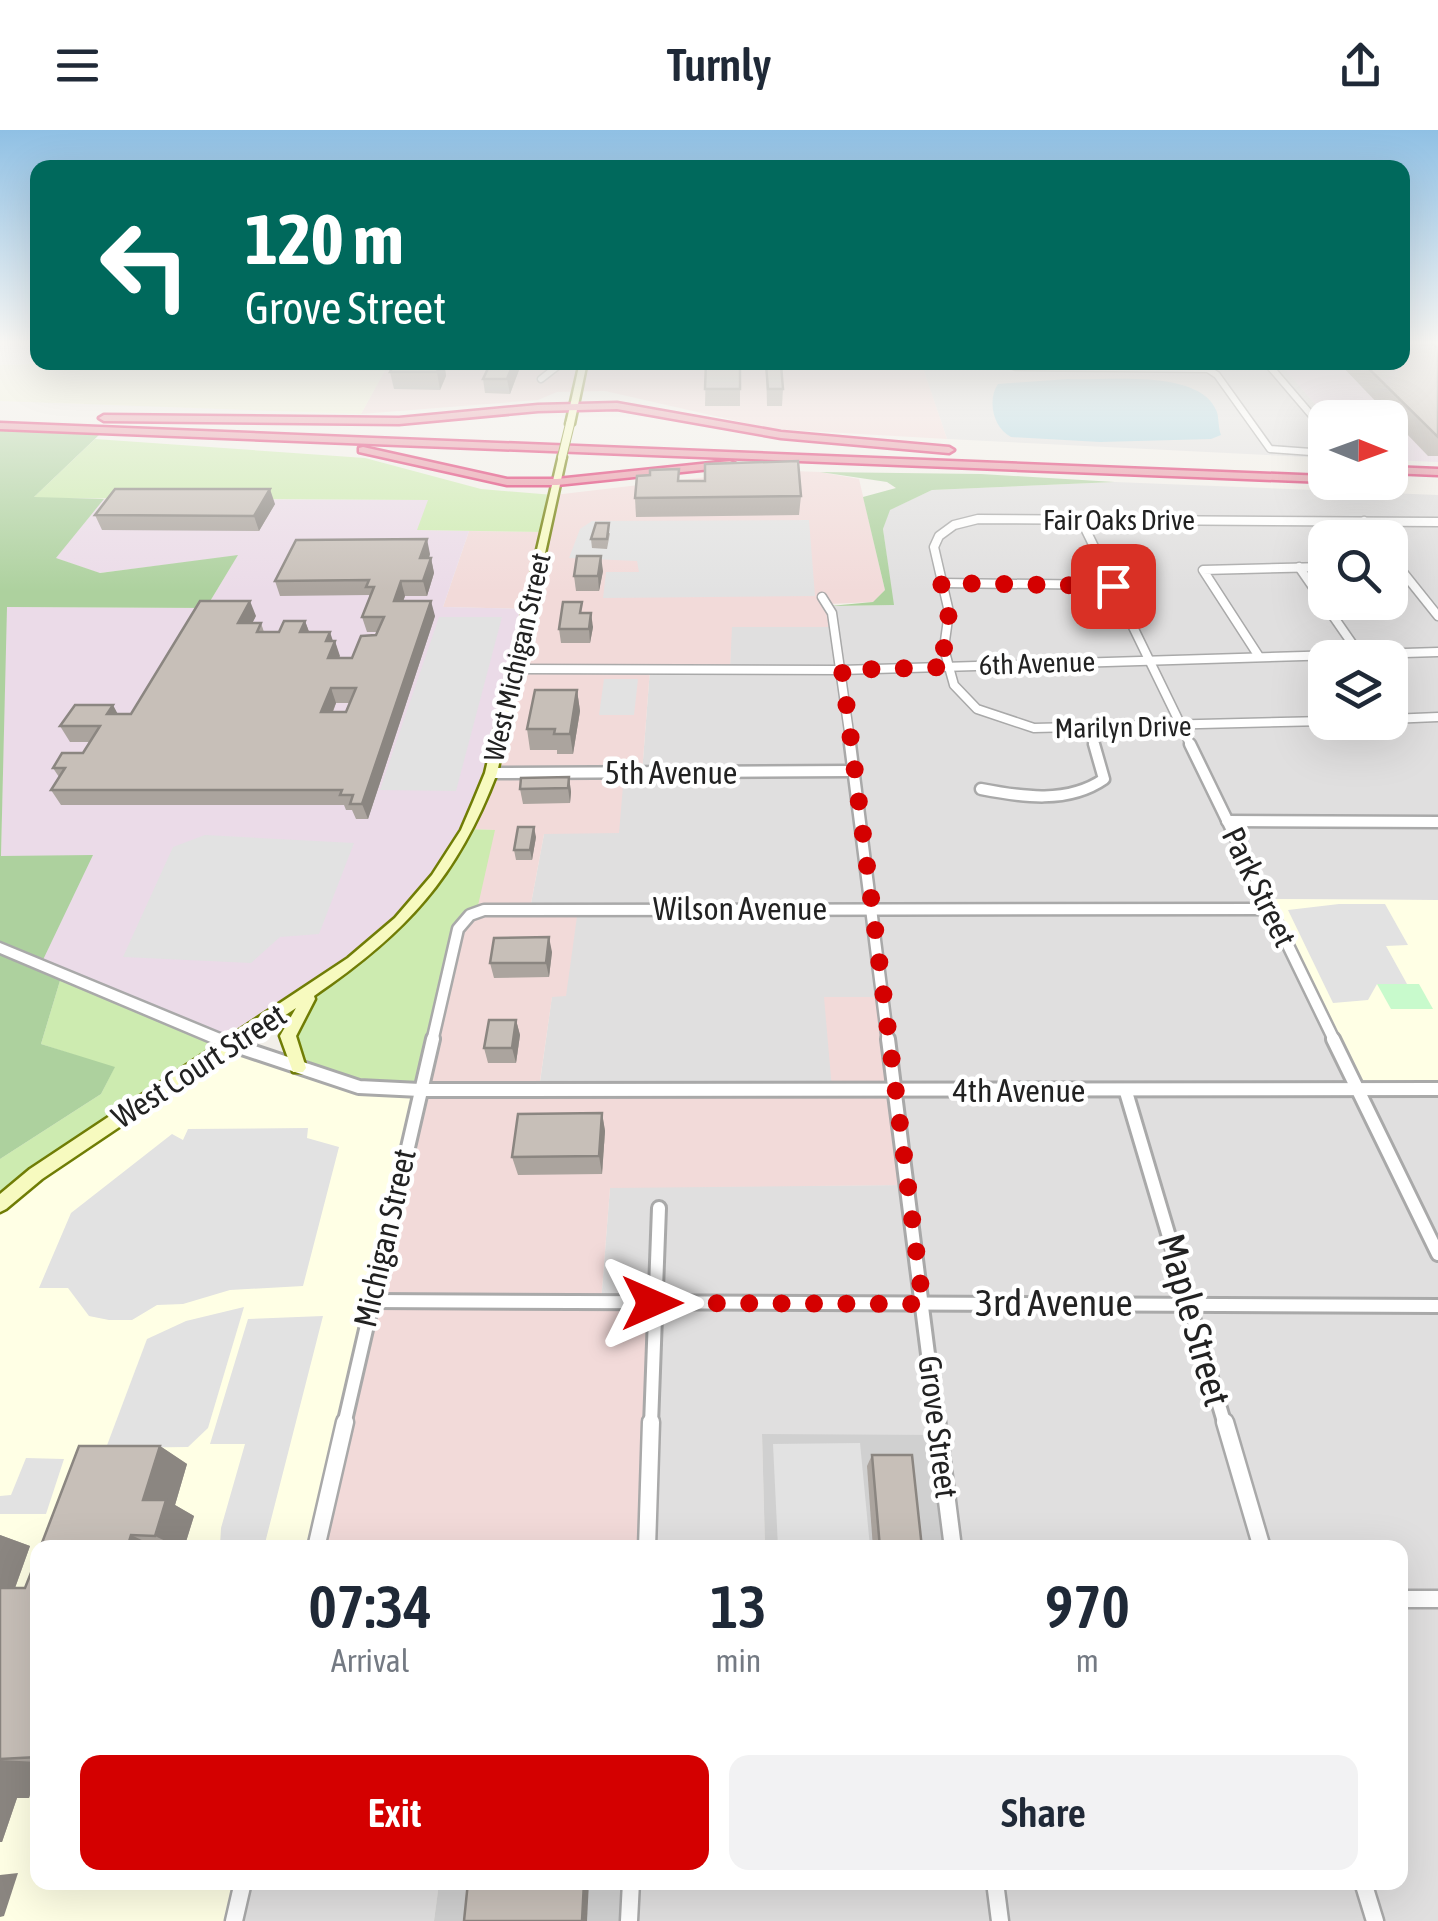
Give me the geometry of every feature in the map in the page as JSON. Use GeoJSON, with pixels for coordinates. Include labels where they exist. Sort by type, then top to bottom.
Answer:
{"type":"FeatureCollection","features":[{"type":"Feature","properties":{"kind":"highway"},"geometry":{"type":"LineString","coordinates":[[269,425],[1308,466]]}},
{"type":"Feature","properties":{"kind":"highway"},"geometry":{"type":"LineString","coordinates":[[734,425],[815,439],[981,453]]}},
{"type":"Feature","properties":{"kind":"highway"},"geometry":{"type":"LineString","coordinates":[[0,426],[1308,478]]}},
{"type":"Feature","properties":{"kind":"highway"},"geometry":{"type":"LineString","coordinates":[[177,432],[346,447],[486,480],[556,482],[757,462],[948,463]]}},
{"type":"Feature","properties":{"kind":"highway"},"geometry":{"type":"LineString","coordinates":[[1408,471],[1438,472]]}},
{"type":"Feature","properties":{"kind":"highway"},"geometry":{"type":"LineString","coordinates":[[1408,483],[1438,484]]}},
{"type":"Feature","properties":{"kind":"main road","name":"West Michigan Street"},"geometry":{"type":"LineString","coordinates":[[398,927],[447,868],[491,773],[570,425]]}},
{"type":"Feature","properties":{"kind":"main road","name":"West Court Street"},"geometry":{"type":"LineString","coordinates":[[0,1204],[36,1174],[314,991],[398,927]]}},
{"type":"Feature","properties":{"kind":"main road"},"geometry":{"type":"LineString","coordinates":[[298,1068],[288,1036],[295,1017],[314,991]]}},
{"type":"Feature","properties":{"kind":"street"},"geometry":{"type":"LineString","coordinates":[[1253,425],[1270,449],[1308,452]]}},
{"type":"Feature","properties":{"kind":"street","name":"Fair Oaks Drive"},"geometry":{"type":"LineString","coordinates":[[949,667],[944,648],[949,612],[934,547],[939,536],[954,525],[978,519],[1308,521]]}},
{"type":"Feature","properties":{"kind":"street","name":"Park Street"},"geometry":{"type":"LineString","coordinates":[[1081,520],[1438,1254]]}},
{"type":"Feature","properties":{"kind":"street","name":"Fair Oaks Drive"},"geometry":{"type":"LineString","coordinates":[[1408,522],[1438,522]]}},
{"type":"Feature","properties":{"kind":"street"},"geometry":{"type":"LineString","coordinates":[[1299,567],[1350,640]]}},
{"type":"Feature","properties":{"kind":"street"},"geometry":{"type":"LineString","coordinates":[[1258,656],[1203,570],[1308,567]]}},
{"type":"Feature","properties":{"kind":"street"},"geometry":{"type":"LineString","coordinates":[[941,583],[1113,586]]}},
{"type":"Feature","properties":{"kind":"street"},"geometry":{"type":"LineString","coordinates":[[1408,583],[1438,616]]}},
{"type":"Feature","properties":{"kind":"street","name":"Grove Street"},"geometry":{"type":"LineString","coordinates":[[822,597],[832,612],[842,670],[952,1540]]}},
{"type":"Feature","properties":{"kind":"street","name":"6th Avenue"},"geometry":{"type":"LineString","coordinates":[[1408,652],[1438,652]]}},
{"type":"Feature","properties":{"kind":"street","name":"6th Avenue"},"geometry":{"type":"LineString","coordinates":[[516,669],[842,670],[1308,654]]}},
{"type":"Feature","properties":{"kind":"street","name":"Marilyn Drive"},"geometry":{"type":"LineString","coordinates":[[949,667],[964,699],[992,718],[1034,728],[1308,722]]}},
{"type":"Feature","properties":{"kind":"street"},"geometry":{"type":"LineString","coordinates":[[1408,717],[1438,716]]}},
{"type":"Feature","properties":{"kind":"street"},"geometry":{"type":"LineString","coordinates":[[981,789],[1066,794],[1094,788],[1104,779],[1104,768],[1088,729]]}},
{"type":"Feature","properties":{"kind":"street","name":"5th Avenue"},"geometry":{"type":"LineString","coordinates":[[491,773],[852,772]]}},
{"type":"Feature","properties":{"kind":"street"},"geometry":{"type":"LineString","coordinates":[[1227,821],[1438,822]]}},
{"type":"Feature","properties":{"kind":"street","name":"Wilson Avenue"},"geometry":{"type":"LineString","coordinates":[[458,928],[465,917],[477,910],[1270,910]]}},
{"type":"Feature","properties":{"kind":"street","name":"Michigan Street"},"geometry":{"type":"LineString","coordinates":[[318,1540],[458,928]]}},
{"type":"Feature","properties":{"kind":"street"},"geometry":{"type":"LineString","coordinates":[[0,948],[230,1044]]}},
{"type":"Feature","properties":{"kind":"street","name":"4th Avenue"},"geometry":{"type":"LineString","coordinates":[[230,1044],[359,1086],[420,1090],[1438,1089]]}},
{"type":"Feature","properties":{"kind":"street","name":"Maple Street"},"geometry":{"type":"LineString","coordinates":[[1126,1092],[1260,1540]]}},
{"type":"Feature","properties":{"kind":"street"},"geometry":{"type":"LineString","coordinates":[[647,1540],[652,1303],[659,1208]]}},
{"type":"Feature","properties":{"kind":"street","name":"3rd Avenue"},"geometry":{"type":"LineString","coordinates":[[370,1301],[1438,1306]]}},
{"type":"Feature","properties":{"kind":"street"},"geometry":{"type":"LineString","coordinates":[[1408,1599],[1438,1599]]}},
{"type":"Feature","properties":{"kind":"street"},"geometry":{"type":"LineString","coordinates":[[234,1921],[240,1890]]}},
{"type":"Feature","properties":{"kind":"street"},"geometry":{"type":"LineString","coordinates":[[630,1921],[631,1890]]}},
{"type":"Feature","properties":{"kind":"street"},"geometry":{"type":"LineString","coordinates":[[996,1890],[1000,1921]]}},
{"type":"Feature","properties":{"kind":"street"},"geometry":{"type":"LineString","coordinates":[[1365,1890],[1375,1921]]}},
{"type":"Feature","properties":{"kind":"shaded area"},"geometry":{"type":"Polygon","coordinates":[[[753,425],[942,425],[947,439],[753,425]]]}},
{"type":"Feature","properties":{"kind":"shaded area"},"geometry":{"type":"Polygon","coordinates":[[[942,425],[1308,425],[1308,457],[947,439],[942,425]]]}},
{"type":"Feature","properties":{"kind":"shaded area"},"geometry":{"type":"Polygon","coordinates":[[[1408,425],[1438,425],[1438,462],[1408,461],[1408,425]]]}},
{"type":"Feature","properties":{"kind":"shaded area"},"geometry":{"type":"Polygon","coordinates":[[[767,470],[820,472],[859,479],[885,590],[874,602],[829,604],[834,627],[732,627],[730,669],[650,669],[642,773],[624,774],[619,833],[544,834],[530,909],[578,909],[566,996],[552,997],[539,1088],[832,1089],[824,997],[883,997],[908,1185],[610,1188],[601,1302],[652,1303],[647,1540],[318,1540],[458,929],[494,830],[468,829],[528,609],[443,607],[469,531],[545,532],[554,495],[767,470]]]}},
{"type":"Feature","properties":{"kind":"shaded area"},"geometry":{"type":"Polygon","coordinates":[[[1115,482],[1308,490],[1308,500],[1408,500],[1408,494],[1438,495],[1438,900],[1267,899],[1438,1089],[1438,1921],[629,1921],[631,1890],[1408,1890],[1408,1540],[941,1540],[762,1435],[765,1540],[646,1540],[601,1303],[610,1187],[907,1185],[832,1090],[539,1089],[552,996],[566,996],[530,909],[544,834],[624,773],[642,773],[650,669],[730,668],[731,627],[833,627],[830,606],[893,605],[883,529],[889,510],[932,490],[1115,482]]]}},
{"type":"Feature","properties":{"kind":"shaded area"},"geometry":{"type":"Polygon","coordinates":[[[104,499],[429,500],[418,530],[469,531],[443,607],[529,609],[479,807],[398,927],[230,1044],[41,965],[1,856],[6,607],[206,608],[237,556],[99,573],[55,558],[104,499]]]}},
{"type":"Feature","properties":{"kind":"shaded area"},"geometry":{"type":"Polygon","coordinates":[[[809,520],[815,596],[603,598],[606,572],[639,572],[637,561],[569,558],[580,529],[592,521],[809,520]]]}},
{"type":"Feature","properties":{"kind":"shaded area"},"geometry":{"type":"Polygon","coordinates":[[[439,617],[502,617],[456,791],[380,790],[439,617]]]}},
{"type":"Feature","properties":{"kind":"shaded area"},"geometry":{"type":"Polygon","coordinates":[[[604,679],[638,679],[634,715],[599,715],[604,679]]]}},
{"type":"Feature","properties":{"kind":"shaded area"},"geometry":{"type":"Polygon","coordinates":[[[205,835],[354,843],[319,934],[280,937],[251,963],[123,957],[173,847],[205,835]]]}},
{"type":"Feature","properties":{"kind":"shaded area"},"geometry":{"type":"Polygon","coordinates":[[[1266,899],[1438,900],[1438,1089],[1358,1091],[1266,899]]]}},
{"type":"Feature","properties":{"kind":"shaded area"},"geometry":{"type":"Polygon","coordinates":[[[1385,904],[1408,945],[1386,946],[1407,984],[1377,984],[1368,1000],[1333,1003],[1288,910],[1385,904]]]}},
{"type":"Feature","properties":{"kind":"shaded area"},"geometry":{"type":"Polygon","coordinates":[[[230,1044],[420,1090],[318,1540],[30,1540],[30,1890],[241,1890],[234,1921],[0,1921],[0,1204],[230,1044]]]}},
{"type":"Feature","properties":{"kind":"shaded area"},"geometry":{"type":"Polygon","coordinates":[[[308,1128],[307,1138],[339,1147],[303,1286],[230,1290],[183,1304],[157,1305],[132,1320],[89,1316],[68,1288],[39,1288],[71,1213],[172,1134],[183,1140],[188,1129],[308,1128]]]}},
{"type":"Feature","properties":{"kind":"shaded area"},"geometry":{"type":"Polygon","coordinates":[[[244,1307],[208,1428],[188,1447],[106,1448],[147,1339],[186,1321],[244,1307]]]}},
{"type":"Feature","properties":{"kind":"shaded area"},"geometry":{"type":"Polygon","coordinates":[[[323,1316],[266,1540],[220,1540],[245,1444],[210,1444],[248,1319],[323,1316]]]}},
{"type":"Feature","properties":{"kind":"shaded area"},"geometry":{"type":"Polygon","coordinates":[[[762,1434],[939,1435],[952,1540],[765,1540],[762,1434]]]}},
{"type":"Feature","properties":{"kind":"shaded area"},"geometry":{"type":"Polygon","coordinates":[[[860,1443],[869,1540],[778,1540],[773,1444],[860,1443]]]}},
{"type":"Feature","properties":{"kind":"shaded area"},"geometry":{"type":"Polygon","coordinates":[[[26,1458],[64,1459],[46,1514],[0,1514],[0,1496],[11,1495],[26,1458]]]}},
{"type":"Feature","properties":{"kind":"shaded area"},"geometry":{"type":"Polygon","coordinates":[[[241,1890],[438,1890],[434,1921],[234,1921],[241,1890]]]}},
{"type":"Feature","properties":{"kind":"shaded area"},"geometry":{"type":"Polygon","coordinates":[[[438,1890],[631,1890],[629,1921],[434,1921],[438,1890]]]}},
{"type":"Feature","properties":{"kind":"green space"},"geometry":{"type":"Polygon","coordinates":[[[0,430],[100,434],[34,497],[104,499],[56,558],[100,573],[238,555],[206,608],[7,607],[1,856],[93,855],[41,964],[62,974],[41,1044],[115,1067],[101,1094],[0,1159],[0,430]]]}},
{"type":"Feature","properties":{"kind":"green space"},"geometry":{"type":"Polygon","coordinates":[[[95,439],[365,458],[481,489],[554,495],[546,532],[417,530],[428,500],[33,498],[95,439]]]}},
{"type":"Feature","properties":{"kind":"green space"},"geometry":{"type":"Polygon","coordinates":[[[820,472],[981,474],[1115,482],[932,490],[890,510],[883,529],[894,605],[830,606],[873,602],[885,590],[863,497],[896,488],[887,482],[820,472]]]}},
{"type":"Feature","properties":{"kind":"green space"},"geometry":{"type":"Polygon","coordinates":[[[468,829],[495,830],[477,910],[465,917],[420,1090],[359,1087],[298,1068],[291,1043],[294,1021],[305,1002],[400,924],[468,829]]]}},
{"type":"Feature","properties":{"kind":"green space"},"geometry":{"type":"Polygon","coordinates":[[[62,974],[230,1044],[0,1204],[0,1159],[101,1094],[114,1068],[41,1044],[62,974]]]}},
{"type":"Feature","properties":{"kind":"green space"},"geometry":{"type":"Polygon","coordinates":[[[1377,984],[1419,984],[1433,1009],[1391,1009],[1377,984]]]}},
{"type":"Feature","properties":{"kind":"water"},"geometry":{"type":"Polygon","coordinates":[[[1219,425],[1221,435],[1211,439],[1100,442],[1011,437],[1000,427],[1219,425]]]}},
{"type":"Feature","properties":{"kind":"building"},"geometry":{"type":"Polygon","coordinates":[[[1425,425],[1438,425],[1438,437],[1425,425]]]}},
{"type":"Feature","properties":{"kind":"building"},"geometry":{"type":"Polygon","coordinates":[[[798,461],[801,496],[635,498],[637,476],[650,475],[650,470],[679,469],[678,481],[705,481],[705,464],[798,461]]]}},
{"type":"Feature","properties":{"kind":"building"},"geometry":{"type":"Polygon","coordinates":[[[115,489],[270,489],[254,516],[95,515],[115,489]]]}},
{"type":"Feature","properties":{"kind":"building"},"geometry":{"type":"Polygon","coordinates":[[[596,523],[609,523],[607,539],[591,539],[596,523]]]}},
{"type":"Feature","properties":{"kind":"building"},"geometry":{"type":"Polygon","coordinates":[[[427,539],[420,558],[431,558],[423,581],[401,581],[394,601],[431,601],[362,804],[350,804],[353,795],[340,795],[342,790],[51,790],[65,768],[53,768],[62,753],[83,753],[100,726],[60,726],[75,705],[113,705],[107,714],[131,714],[200,601],[250,601],[238,623],[261,623],[257,632],[279,632],[284,621],[305,621],[300,632],[330,632],[326,641],[335,641],[328,658],[352,658],[361,636],[376,635],[384,617],[362,617],[374,587],[366,587],[369,580],[275,581],[296,540],[427,539]],[[331,688],[321,712],[346,712],[356,688],[331,688]]]}},
{"type":"Feature","properties":{"kind":"building"},"geometry":{"type":"Polygon","coordinates":[[[577,556],[601,556],[598,576],[574,576],[577,556]]]}},
{"type":"Feature","properties":{"kind":"building"},"geometry":{"type":"Polygon","coordinates":[[[563,602],[582,602],[580,613],[591,613],[589,629],[559,629],[563,602]]]}},
{"type":"Feature","properties":{"kind":"building"},"geometry":{"type":"Polygon","coordinates":[[[535,690],[577,690],[570,734],[554,734],[555,729],[527,729],[535,690]]]}},
{"type":"Feature","properties":{"kind":"building"},"geometry":{"type":"Polygon","coordinates":[[[569,777],[568,788],[520,789],[521,778],[569,777]]]}},
{"type":"Feature","properties":{"kind":"building"},"geometry":{"type":"Polygon","coordinates":[[[518,827],[534,827],[530,850],[514,850],[518,827]]]}},
{"type":"Feature","properties":{"kind":"building"},"geometry":{"type":"Polygon","coordinates":[[[549,937],[546,963],[490,963],[494,938],[549,937]]]}},
{"type":"Feature","properties":{"kind":"building"},"geometry":{"type":"Polygon","coordinates":[[[489,1020],[516,1020],[512,1048],[484,1048],[489,1020]]]}},
{"type":"Feature","properties":{"kind":"building"},"geometry":{"type":"Polygon","coordinates":[[[602,1113],[599,1156],[512,1157],[518,1114],[602,1113]]]}},
{"type":"Feature","properties":{"kind":"building"},"geometry":{"type":"Polygon","coordinates":[[[79,1446],[160,1446],[143,1500],[166,1500],[155,1536],[131,1535],[129,1540],[43,1540],[79,1446]]]}},
{"type":"Feature","properties":{"kind":"building"},"geometry":{"type":"Polygon","coordinates":[[[872,1455],[912,1455],[921,1540],[879,1540],[872,1455]]]}},
{"type":"Feature","properties":{"kind":"building"},"geometry":{"type":"Polygon","coordinates":[[[30,1575],[30,1757],[0,1759],[0,1588],[25,1588],[30,1575]]]}},
{"type":"Feature","properties":{"kind":"building"},"geometry":{"type":"Polygon","coordinates":[[[467,1890],[584,1890],[582,1921],[464,1921],[467,1890]]]}},
{"type":"Feature","properties":{"kind":"route"},"geometry":{"type":"LineString","coordinates":[[652,1303],[923,1304],[852,772],[842,670],[949,667],[944,648],[950,622],[941,583],[1113,586]]}}]}
